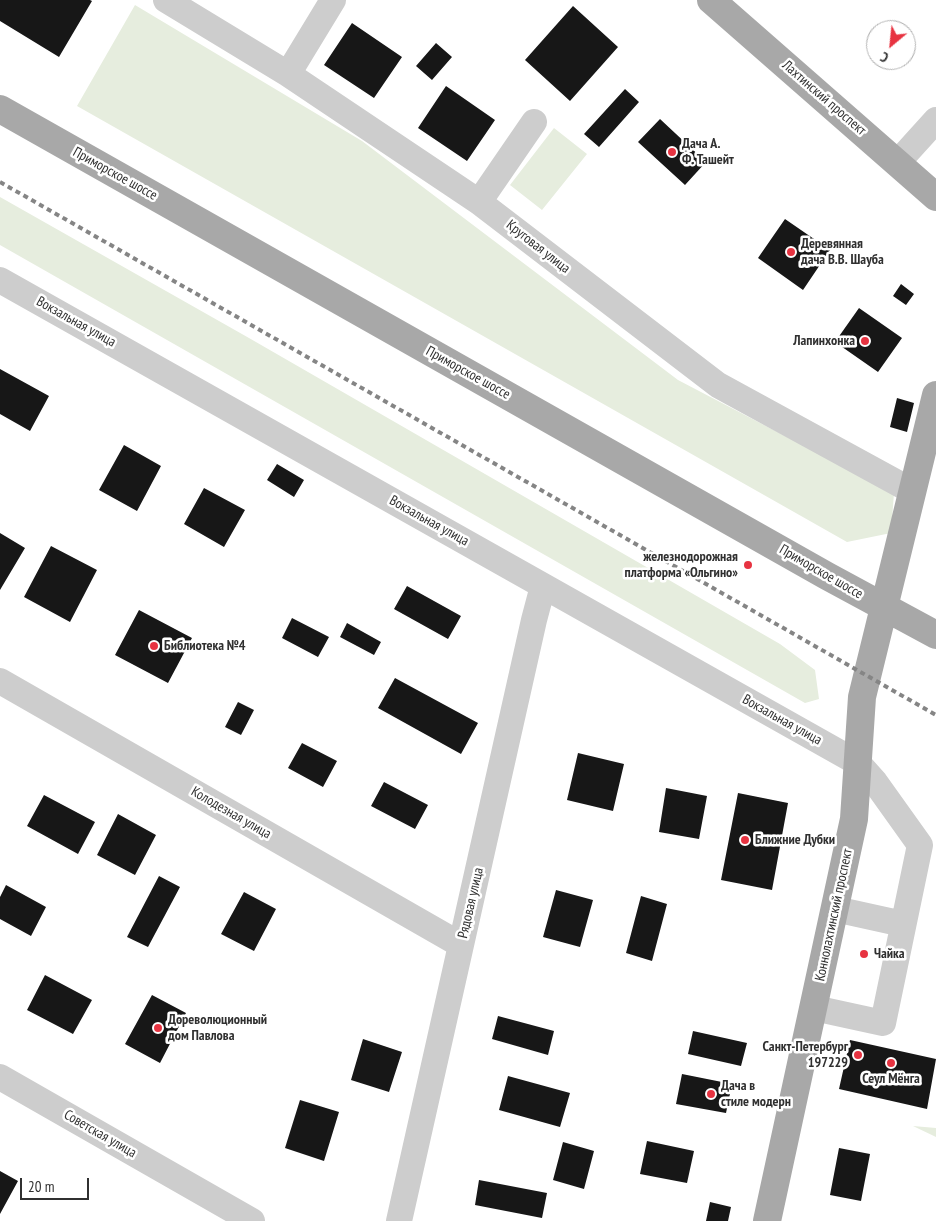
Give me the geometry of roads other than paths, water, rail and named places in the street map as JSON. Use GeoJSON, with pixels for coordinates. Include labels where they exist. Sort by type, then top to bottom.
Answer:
{"type":"FeatureCollection","features":[{"type":"Feature","properties":{"kind":"main road","name":"Лахтинский проспект"},"geometry":{"type":"LineString","coordinates":[[711,0],[936,197]]}},
{"type":"Feature","properties":{"kind":"main road","name":"Приморское шоссе"},"geometry":{"type":"LineString","coordinates":[[0,110],[883,607],[936,635]]}},
{"type":"Feature","properties":{"kind":"main road","name":"Коннолахтинский проспект"},"geometry":{"type":"LineString","coordinates":[[767,1221],[854,819],[862,698],[936,395]]}},
{"type":"Feature","properties":{"kind":"street","name":"Круговая улица"},"geometry":{"type":"LineString","coordinates":[[166,0],[288,74],[480,202],[718,385],[912,491]]}},
{"type":"Feature","properties":{"kind":"street"},"geometry":{"type":"LineString","coordinates":[[288,74],[333,0]]}},
{"type":"Feature","properties":{"kind":"street"},"geometry":{"type":"LineString","coordinates":[[898,162],[936,120]]}},
{"type":"Feature","properties":{"kind":"street"},"geometry":{"type":"LineString","coordinates":[[480,202],[534,122]]}},
{"type":"Feature","properties":{"kind":"street","name":"Вокзальная улица"},"geometry":{"type":"LineString","coordinates":[[0,280],[858,763]]}},
{"type":"Feature","properties":{"kind":"street","name":"Рядовая улица"},"geometry":{"type":"LineString","coordinates":[[399,1221],[534,620],[544,586]]}},
{"type":"Feature","properties":{"kind":"street","name":"Колодезная улица"},"geometry":{"type":"LineString","coordinates":[[0,681],[461,944]]}},
{"type":"Feature","properties":{"kind":"street"},"geometry":{"type":"LineString","coordinates":[[814,1008],[883,1023],[920,845],[858,763]]}},
{"type":"Feature","properties":{"kind":"street"},"geometry":{"type":"LineString","coordinates":[[836,909],[903,924]]}},
{"type":"Feature","properties":{"kind":"street","name":"Советская улица"},"geometry":{"type":"LineString","coordinates":[[0,1077],[252,1221]]}},
{"type":"Feature","properties":{"kind":"railway"},"geometry":{"type":"LineString","coordinates":[[0,182],[936,715]]}},
{"type":"Feature","properties":{"kind":"place","name":"Дача А. Ф. Ташейт"},"geometry":{"type":"Point","coordinates":[672,152]}},
{"type":"Feature","properties":{"kind":"place","name":"Деревянная дача В.В. Шауба"},"geometry":{"type":"Point","coordinates":[791,252]}},
{"type":"Feature","properties":{"kind":"place","name":"Лапинхонка"},"geometry":{"type":"Point","coordinates":[865,341]}},
{"type":"Feature","properties":{"kind":"place","name":"железнодорожная платформа «Ольгино»"},"geometry":{"type":"Point","coordinates":[748,565]}},
{"type":"Feature","properties":{"kind":"place","name":"Библиотека №4"},"geometry":{"type":"Point","coordinates":[154,646]}},
{"type":"Feature","properties":{"kind":"place","name":"Ближние Дубки"},"geometry":{"type":"Point","coordinates":[745,840]}},
{"type":"Feature","properties":{"kind":"place","name":"Чайка"},"geometry":{"type":"Point","coordinates":[864,954]}},
{"type":"Feature","properties":{"kind":"place","name":"Дореволюционный дом Павлова"},"geometry":{"type":"Point","coordinates":[158,1028]}},
{"type":"Feature","properties":{"kind":"place","name":"Санкт-Петербург 197229"},"geometry":{"type":"Point","coordinates":[858,1055]}},
{"type":"Feature","properties":{"kind":"place","name":"Сеул Мёнга"},"geometry":{"type":"Point","coordinates":[891,1063]}},
{"type":"Feature","properties":{"kind":"place","name":"Дача в стиле модерн"},"geometry":{"type":"Point","coordinates":[711,1094]}}]}
